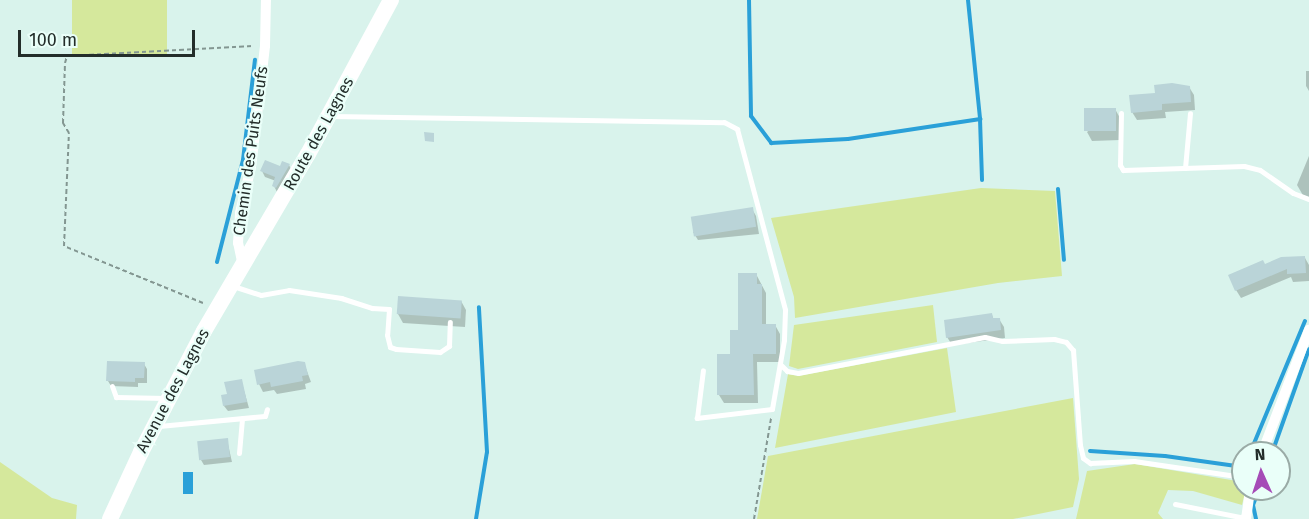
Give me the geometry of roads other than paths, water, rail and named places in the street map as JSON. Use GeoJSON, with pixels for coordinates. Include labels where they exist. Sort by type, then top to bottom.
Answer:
{"type":"FeatureCollection","features":[{"type":"Feature","properties":{"kind":"street","name":"Chemin des Puits Neufs"},"geometry":{"type":"LineString","coordinates":[[243,266],[238,243],[240,213],[251,167],[265,46],[266,0]]}},
{"type":"Feature","properties":{"kind":"street","name":"Route des Lagnes"},"geometry":{"type":"LineString","coordinates":[[243,266],[329,116],[391,0]]}},
{"type":"Feature","properties":{"kind":"street","name":"Avenue des Lagnes"},"geometry":{"type":"LineString","coordinates":[[110,519],[154,426],[217,309],[243,266]]}},
{"type":"Feature","properties":{"kind":"street"},"geometry":{"type":"LineString","coordinates":[[1267,441],[1309,330]]}},
{"type":"Feature","properties":{"kind":"street"},"geometry":{"type":"LineString","coordinates":[[1246,517],[1248,501]]}},
{"type":"Feature","properties":{"kind":"lane"},"geometry":{"type":"LineString","coordinates":[[1121,113],[1120,165],[1123,170],[1244,166],[1260,170],[1293,193],[1309,199]]}},
{"type":"Feature","properties":{"kind":"lane"},"geometry":{"type":"LineString","coordinates":[[1185,168],[1190,113]]}},
{"type":"Feature","properties":{"kind":"lane"},"geometry":{"type":"LineString","coordinates":[[329,116],[724,122],[737,129],[785,310],[780,364],[772,409],[697,418],[703,370]]}},
{"type":"Feature","properties":{"kind":"lane"},"geometry":{"type":"LineString","coordinates":[[232,285],[261,295],[289,290],[341,298],[372,308],[389,309],[387,335],[390,347],[396,349],[440,352],[449,346],[450,322]]}},
{"type":"Feature","properties":{"kind":"lane"},"geometry":{"type":"LineString","coordinates":[[780,364],[788,371],[798,373],[985,337],[1002,341],[1054,339],[1066,342],[1073,350],[1080,445],[1083,458],[1090,464],[1134,461],[1231,475]]}},
{"type":"Feature","properties":{"kind":"lane"},"geometry":{"type":"LineString","coordinates":[[112,386],[116,397],[169,398]]}},
{"type":"Feature","properties":{"kind":"lane"},"geometry":{"type":"LineString","coordinates":[[154,426],[265,416],[267,409]]}},
{"type":"Feature","properties":{"kind":"lane"},"geometry":{"type":"LineString","coordinates":[[239,453],[242,418]]}},
{"type":"Feature","properties":{"kind":"lane"},"geometry":{"type":"LineString","coordinates":[[1174,504],[1246,517]]}},
{"type":"Feature","properties":{"kind":"water"},"geometry":{"type":"Polygon","coordinates":[[[183,472],[193,472],[193,494],[183,494],[183,472]]]}},
{"type":"Feature","properties":{"kind":"waterway"},"geometry":{"type":"LineString","coordinates":[[749,0],[751,116],[771,143],[848,139],[980,119],[982,180]]}},
{"type":"Feature","properties":{"kind":"waterway"},"geometry":{"type":"LineString","coordinates":[[968,0],[980,119]]}},
{"type":"Feature","properties":{"kind":"waterway"},"geometry":{"type":"LineString","coordinates":[[217,262],[243,160],[255,60]]}},
{"type":"Feature","properties":{"kind":"waterway"},"geometry":{"type":"LineString","coordinates":[[1058,189],[1064,260]]}},
{"type":"Feature","properties":{"kind":"waterway"},"geometry":{"type":"LineString","coordinates":[[476,519],[487,452],[479,307]]}},
{"type":"Feature","properties":{"kind":"waterway"},"geometry":{"type":"LineString","coordinates":[[1255,441],[1305,321]]}},
{"type":"Feature","properties":{"kind":"waterway"},"geometry":{"type":"LineString","coordinates":[[1276,441],[1309,349]]}},
{"type":"Feature","properties":{"kind":"waterway"},"geometry":{"type":"LineString","coordinates":[[1090,451],[1165,456],[1231,465]]}},
{"type":"Feature","properties":{"kind":"waterway"},"geometry":{"type":"LineString","coordinates":[[1254,501],[1253,505],[1256,519]]}}]}
